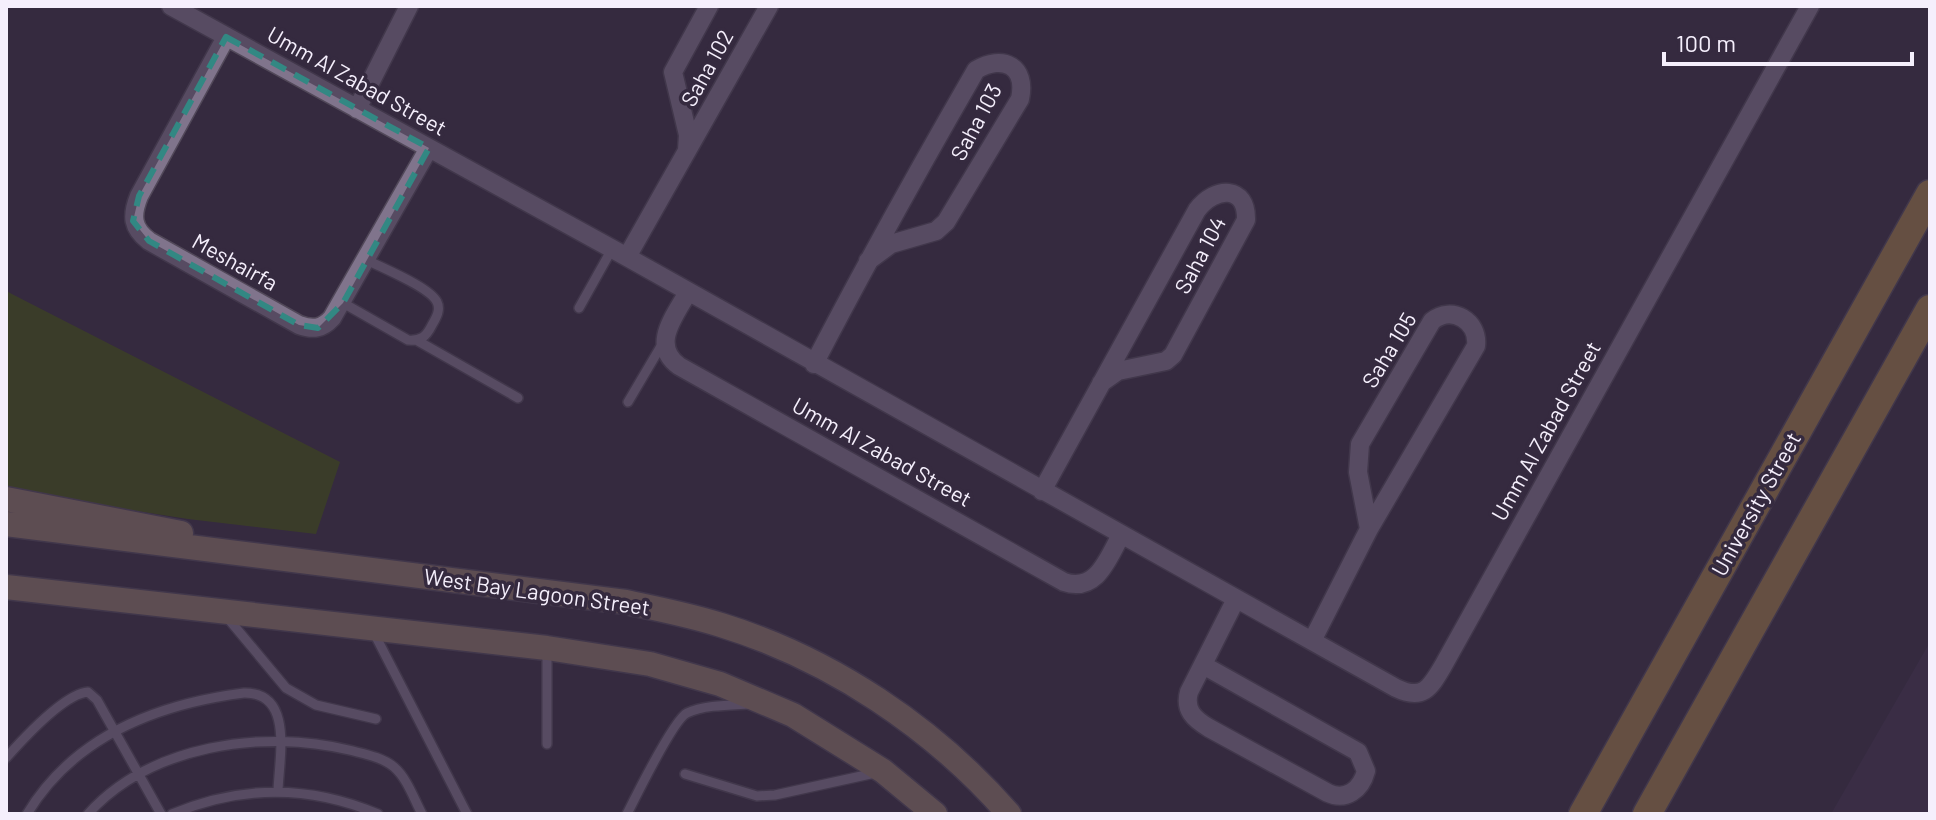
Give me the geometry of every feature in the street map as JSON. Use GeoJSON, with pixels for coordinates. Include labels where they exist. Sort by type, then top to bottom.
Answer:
{"type":"FeatureCollection","features":[{"type":"Feature","properties":{"kind":"main road","name":"University Street"},"geometry":{"type":"LineString","coordinates":[[1583,814],[1930,194]]}},
{"type":"Feature","properties":{"kind":"main road"},"geometry":{"type":"LineString","coordinates":[[1647,814],[1930,309]]}},
{"type":"Feature","properties":{"kind":"street","name":"Umm Al Zabad Street"},"geometry":{"type":"LineString","coordinates":[[171,6],[620,253],[1236,599],[1415,694],[1430,688],[1810,6]]}},
{"type":"Feature","properties":{"kind":"street"},"geometry":{"type":"LineString","coordinates":[[357,109],[409,6]]}},
{"type":"Feature","properties":{"kind":"street","name":"Saha 102"},"geometry":{"type":"LineString","coordinates":[[686,153],[688,135],[673,72],[709,6]]}},
{"type":"Feature","properties":{"kind":"street","name":"Saha 102"},"geometry":{"type":"LineString","coordinates":[[620,253],[686,153],[769,6]]}},
{"type":"Feature","properties":{"kind":"street","name":"Meshairfa"},"geometry":{"type":"LineString","coordinates":[[226,37],[139,196],[133,221],[138,233],[149,241],[309,329],[327,324],[343,303],[429,148]]}},
{"type":"Feature","properties":{"kind":"street","name":"Saha 103"},"geometry":{"type":"LineString","coordinates":[[814,364],[868,261],[976,70],[994,61],[1012,66],[1021,82],[1020,99],[946,222],[936,231],[891,244],[868,261]]}},
{"type":"Feature","properties":{"kind":"street","name":"Saha 104"},"geometry":{"type":"LineString","coordinates":[[1042,491],[1101,383],[1197,210],[1213,194],[1235,194],[1246,211],[1246,220],[1173,355],[1158,363],[1118,371],[1101,383]]}},
{"type":"Feature","properties":{"kind":"street"},"geometry":{"type":"LineString","coordinates":[[664,341],[688,292]]}},
{"type":"Feature","properties":{"kind":"street","name":"Saha 105"},"geometry":{"type":"LineString","coordinates":[[1312,641],[1369,529],[1476,346],[1475,332],[1455,314],[1439,316],[1432,321],[1360,444],[1358,472],[1369,529]]}},
{"type":"Feature","properties":{"kind":"street","name":"Umm Al Zabad Street"},"geometry":{"type":"LineString","coordinates":[[664,341],[667,354],[679,366],[1064,582],[1082,584],[1095,578],[1121,535]]}},
{"type":"Feature","properties":{"kind":"street"},"geometry":{"type":"LineString","coordinates":[[6,499],[153,526],[210,541],[236,552]]}},
{"type":"Feature","properties":{"kind":"street","name":"West Bay Lagoon Street"},"geometry":{"type":"LineString","coordinates":[[6,524],[626,602],[722,625],[789,651],[861,689],[947,751],[1009,814]]}},
{"type":"Feature","properties":{"kind":"street"},"geometry":{"type":"LineString","coordinates":[[6,587],[547,648],[662,667],[720,684],[766,703],[829,736],[883,771],[935,814]]}},
{"type":"Feature","properties":{"kind":"street"},"geometry":{"type":"LineString","coordinates":[[1203,665],[1358,752],[1366,771],[1360,785],[1348,795],[1335,796],[1197,721],[1187,706],[1187,699],[1203,665],[1236,599]]}},
{"type":"Feature","properties":{"kind":"lane"},"geometry":{"type":"LineString","coordinates":[[579,308],[620,253]]}},
{"type":"Feature","properties":{"kind":"lane"},"geometry":{"type":"LineString","coordinates":[[367,260],[430,293],[438,302],[439,312],[427,335],[418,341]]}},
{"type":"Feature","properties":{"kind":"lane"},"geometry":{"type":"LineString","coordinates":[[343,303],[518,398]]}},
{"type":"Feature","properties":{"kind":"lane"},"geometry":{"type":"LineString","coordinates":[[628,402],[664,341]]}},
{"type":"Feature","properties":{"kind":"lane"},"geometry":{"type":"LineString","coordinates":[[221,610],[286,688],[316,705],[376,719]]}},
{"type":"Feature","properties":{"kind":"lane"},"geometry":{"type":"LineString","coordinates":[[371,628],[467,814]]}},
{"type":"Feature","properties":{"kind":"lane"},"geometry":{"type":"LineString","coordinates":[[547,648],[547,744]]}},
{"type":"Feature","properties":{"kind":"lane"},"geometry":{"type":"LineString","coordinates":[[6,758],[45,719],[84,692],[94,696],[161,814]]}},
{"type":"Feature","properties":{"kind":"lane"},"geometry":{"type":"LineString","coordinates":[[27,814],[62,769],[114,731],[192,701],[257,693],[269,699],[277,712],[280,741],[278,791]]}},
{"type":"Feature","properties":{"kind":"lane"},"geometry":{"type":"LineString","coordinates":[[627,814],[644,778],[682,716],[709,708],[766,703]]}},
{"type":"Feature","properties":{"kind":"lane"},"geometry":{"type":"LineString","coordinates":[[88,814],[103,799],[139,774],[199,752],[243,743],[280,741],[334,747],[386,762],[398,771],[422,814]]}},
{"type":"Feature","properties":{"kind":"lane"},"geometry":{"type":"LineString","coordinates":[[685,774],[757,796],[775,795],[883,771]]}},
{"type":"Feature","properties":{"kind":"lane"},"geometry":{"type":"LineString","coordinates":[[172,814],[237,794],[278,791],[323,796],[378,814]]}},
{"type":"Feature","properties":{"kind":"highlighted area"},"geometry":{"type":"Polygon","coordinates":[[[226,37],[429,148],[343,303],[318,328],[299,325],[149,241],[133,221],[139,196],[226,37]]]}},
{"type":"Feature","properties":{"kind":"shaded area"},"geometry":{"type":"Polygon","coordinates":[[[1930,642],[1930,814],[1831,814],[1930,642]]]}},
{"type":"Feature","properties":{"kind":"green space"},"geometry":{"type":"Polygon","coordinates":[[[6,291],[340,462],[316,534],[188,519],[35,495],[6,487],[6,291]]]}}]}
